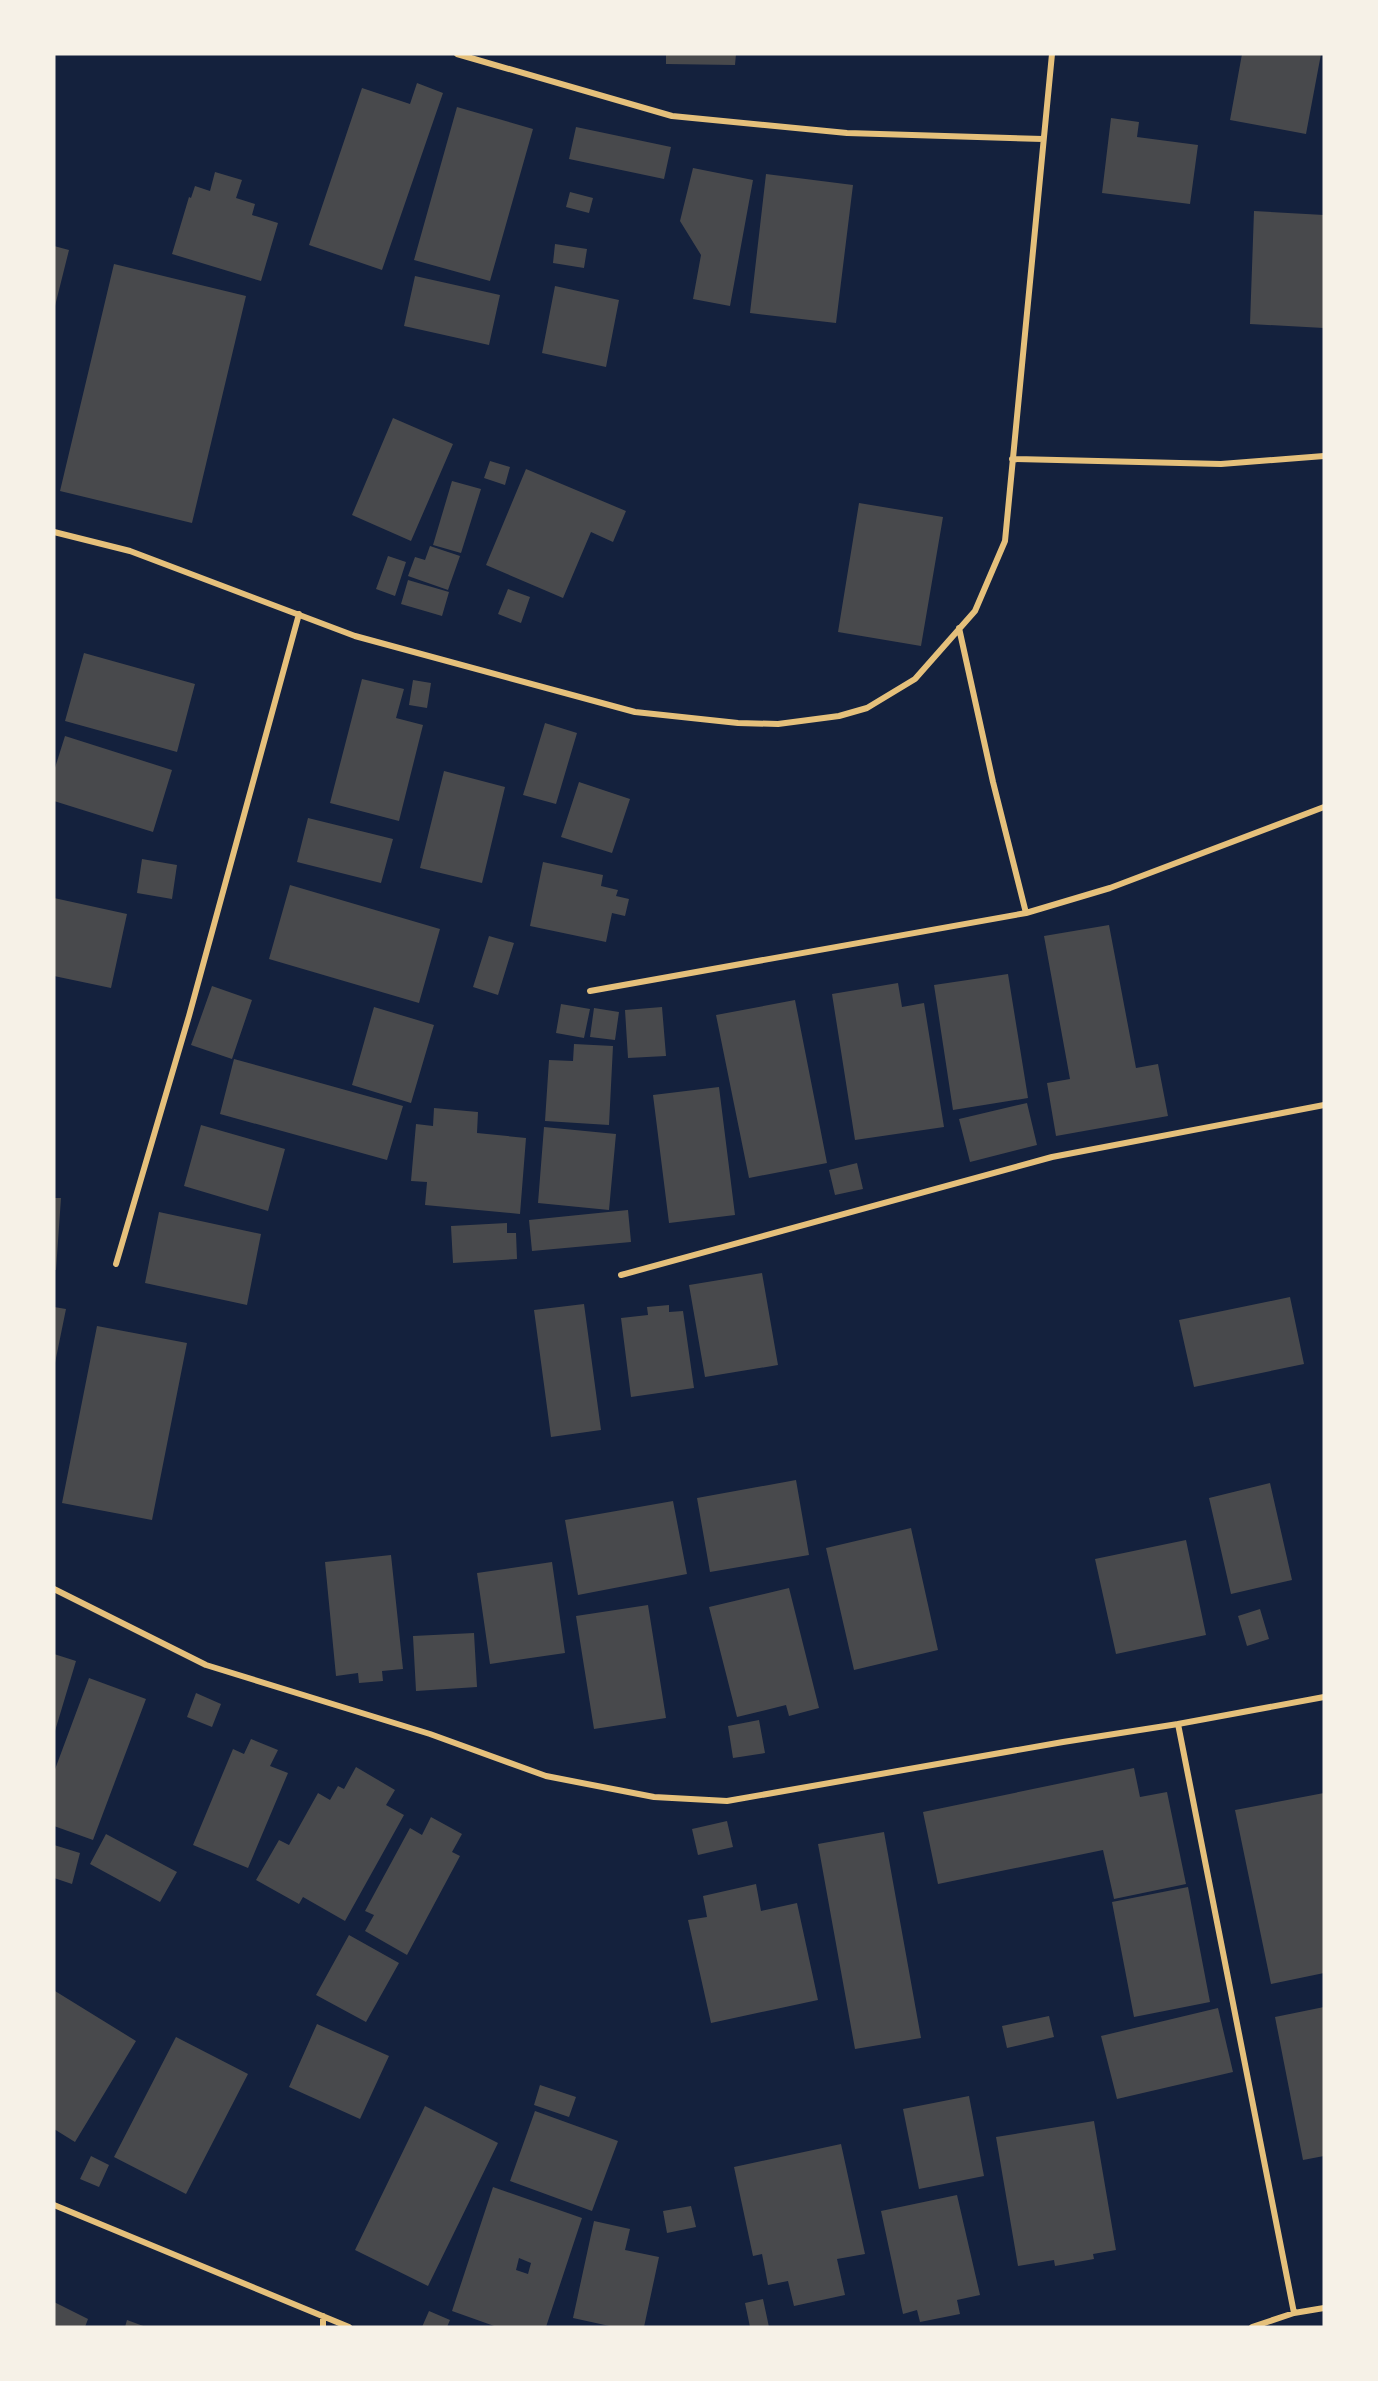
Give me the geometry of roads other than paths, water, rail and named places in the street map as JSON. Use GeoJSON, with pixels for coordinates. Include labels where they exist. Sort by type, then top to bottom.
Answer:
{"type":"FeatureCollection","features":[{"type":"Feature","properties":{"kind":"street"},"geometry":{"type":"LineString","coordinates":[[457,54],[672,116],[847,133],[1043,140]]}},
{"type":"Feature","properties":{"kind":"street"},"geometry":{"type":"LineString","coordinates":[[54,531],[130,550],[355,636],[635,712],[738,723],[778,724],[839,716],[867,708],[915,679],[975,611],[1005,541],[1052,54]]}},
{"type":"Feature","properties":{"kind":"street"},"geometry":{"type":"LineString","coordinates":[[1012,459],[1221,464],[1324,456]]}},
{"type":"Feature","properties":{"kind":"street"},"geometry":{"type":"LineString","coordinates":[[116,1264],[189,1016],[299,614]]}},
{"type":"Feature","properties":{"kind":"street"},"geometry":{"type":"LineString","coordinates":[[959,628],[993,782],[1026,913]]}},
{"type":"Feature","properties":{"kind":"street"},"geometry":{"type":"LineString","coordinates":[[590,991],[1026,913],[1110,888],[1324,807]]}},
{"type":"Feature","properties":{"kind":"street"},"geometry":{"type":"LineString","coordinates":[[621,1275],[1052,1157],[1324,1105]]}},
{"type":"Feature","properties":{"kind":"street"},"geometry":{"type":"LineString","coordinates":[[54,1589],[206,1665],[430,1734],[546,1776],[654,1797],[727,1801],[1178,1724],[1324,1696]]}},
{"type":"Feature","properties":{"kind":"street"},"geometry":{"type":"LineString","coordinates":[[1178,1724],[1294,2313]]}},
{"type":"Feature","properties":{"kind":"street"},"geometry":{"type":"LineString","coordinates":[[54,2205],[349,2327]]}},
{"type":"Feature","properties":{"kind":"street"},"geometry":{"type":"LineString","coordinates":[[1252,2327],[1294,2313],[1324,2308]]}},
{"type":"Feature","properties":{"kind":"street"},"geometry":{"type":"LineString","coordinates":[[322,2327],[323,2316]]}}]}
